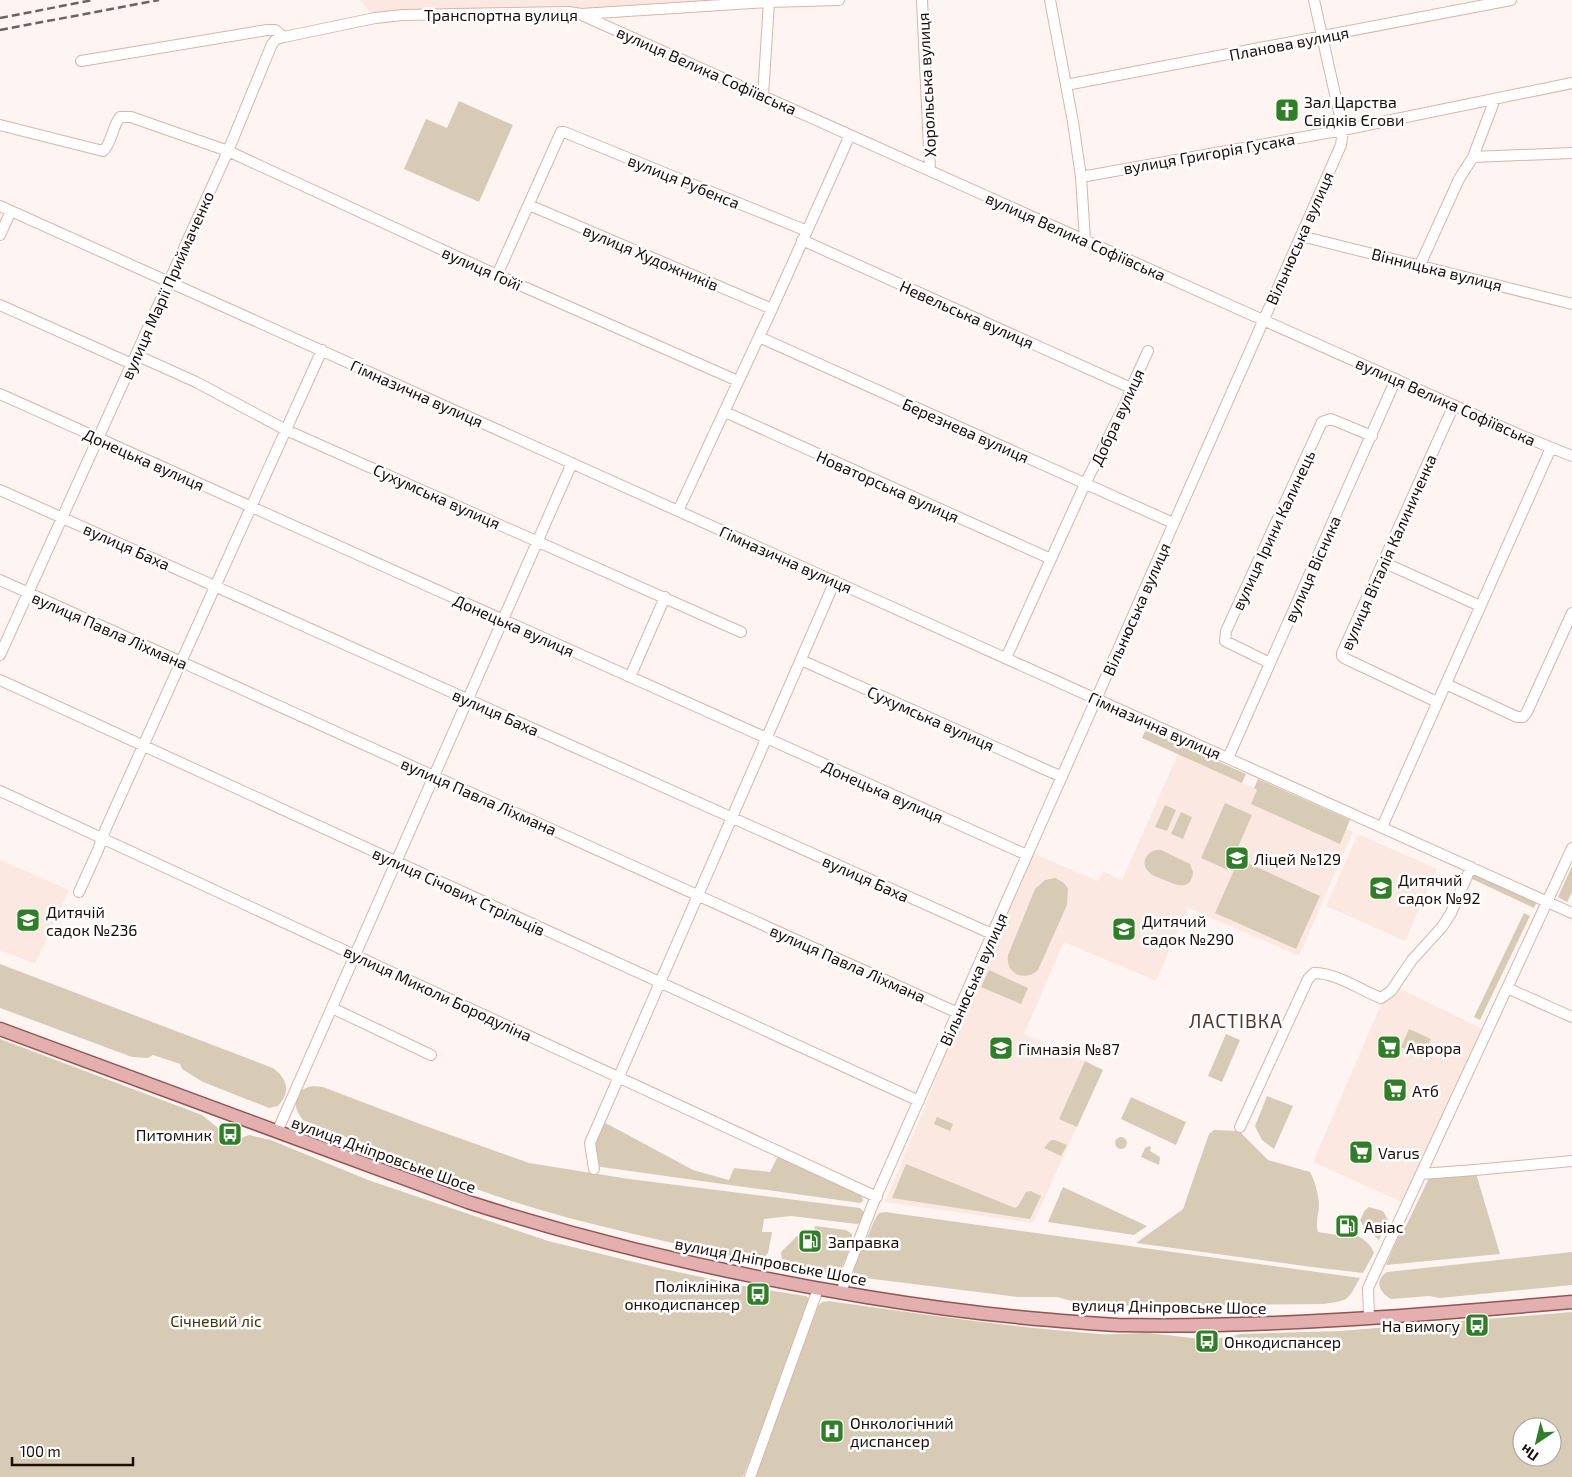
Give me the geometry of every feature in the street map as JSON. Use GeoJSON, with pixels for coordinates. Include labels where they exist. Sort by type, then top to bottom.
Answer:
{"type":"FeatureCollection","features":[{"type":"Feature","properties":{"kind":"main road","name":"вулиця Дніпровське Шосе"},"geometry":{"type":"LineString","coordinates":[[0,1029],[468,1202],[541,1226],[618,1246],[769,1280],[818,1289],[982,1314],[1110,1324],[1274,1323],[1447,1313],[1572,1302]]}},
{"type":"Feature","properties":{"kind":"street","name":"Транспортна вулиця"},"geometry":{"type":"LineString","coordinates":[[80,61],[267,30],[275,30],[284,37],[375,18],[403,15],[560,12],[581,14],[769,2],[839,0]]}},
{"type":"Feature","properties":{"kind":"street","name":"Хорольська вулиця"},"geometry":{"type":"LineString","coordinates":[[922,0],[930,170]]}},
{"type":"Feature","properties":{"kind":"street"},"geometry":{"type":"LineString","coordinates":[[1050,0],[1081,177],[1085,240]]}},
{"type":"Feature","properties":{"kind":"street","name":"Вільнюська вулиця"},"geometry":{"type":"LineString","coordinates":[[842,1293],[845,1278],[877,1197],[1341,145],[1343,130],[1314,0]]}},
{"type":"Feature","properties":{"kind":"street","name":"Планова вулиця"},"geometry":{"type":"LineString","coordinates":[[1066,85],[1510,0]]}},
{"type":"Feature","properties":{"kind":"street"},"geometry":{"type":"LineString","coordinates":[[763,96],[769,2]]}},
{"type":"Feature","properties":{"kind":"street","name":"вулиця Велика Софіївська"},"geometry":{"type":"LineString","coordinates":[[581,14],[1263,320],[1550,448],[1572,456]]}},
{"type":"Feature","properties":{"kind":"street"},"geometry":{"type":"LineString","coordinates":[[0,125],[103,151],[108,146],[115,124],[120,117],[124,116],[228,151],[272,44],[276,39],[284,37]]}},
{"type":"Feature","properties":{"kind":"street","name":"вулиця Григорія Гусака"},"geometry":{"type":"LineString","coordinates":[[1081,177],[1343,130],[1572,83]]}},
{"type":"Feature","properties":{"kind":"street"},"geometry":{"type":"LineString","coordinates":[[1420,265],[1459,179],[1473,157],[1495,99]]}},
{"type":"Feature","properties":{"kind":"street","name":"вулиця Рубенса"},"geometry":{"type":"LineString","coordinates":[[529,205],[561,132],[805,236]]}},
{"type":"Feature","properties":{"kind":"street"},"geometry":{"type":"LineString","coordinates":[[678,511],[772,310],[850,135]]}},
{"type":"Feature","properties":{"kind":"street","name":"вулиця Гойї"},"geometry":{"type":"LineString","coordinates":[[228,151],[497,275],[738,381]]}},
{"type":"Feature","properties":{"kind":"street","name":"вулиця Марії Приймаченко"},"geometry":{"type":"LineString","coordinates":[[0,655],[228,151]]}},
{"type":"Feature","properties":{"kind":"street"},"geometry":{"type":"LineString","coordinates":[[1473,157],[1572,153]]}},
{"type":"Feature","properties":{"kind":"street"},"geometry":{"type":"LineString","coordinates":[[497,275],[529,205]]}},
{"type":"Feature","properties":{"kind":"street","name":"вулиця Художників"},"geometry":{"type":"LineString","coordinates":[[529,205],[772,310]]}},
{"type":"Feature","properties":{"kind":"street","name":"Гімназична вулиця"},"geometry":{"type":"LineString","coordinates":[[0,206],[1572,913]]}},
{"type":"Feature","properties":{"kind":"street"},"geometry":{"type":"LineString","coordinates":[[0,235],[11,211]]}},
{"type":"Feature","properties":{"kind":"street","name":"Невельська вулиця"},"geometry":{"type":"LineString","coordinates":[[805,236],[1131,388]]}},
{"type":"Feature","properties":{"kind":"street","name":"Вінницька вулиця"},"geometry":{"type":"LineString","coordinates":[[1301,236],[1572,304]]}},
{"type":"Feature","properties":{"kind":"street","name":"Сухумська вулиця"},"geometry":{"type":"LineString","coordinates":[[0,304],[134,359],[196,382],[286,430],[741,632]]}},
{"type":"Feature","properties":{"kind":"street","name":"Березнева вулиця"},"geometry":{"type":"LineString","coordinates":[[758,337],[1173,524]]}},
{"type":"Feature","properties":{"kind":"street"},"geometry":{"type":"LineString","coordinates":[[79,892],[322,350]]}},
{"type":"Feature","properties":{"kind":"street","name":"Добра вулиця"},"geometry":{"type":"LineString","coordinates":[[1086,484],[1128,398],[1148,351]]}},
{"type":"Feature","properties":{"kind":"street","name":"вулиця Вісника"},"geometry":{"type":"LineString","coordinates":[[1228,758],[1396,379]]}},
{"type":"Feature","properties":{"kind":"street","name":"Донецька вулиця"},"geometry":{"type":"LineString","coordinates":[[0,394],[1027,855]]}},
{"type":"Feature","properties":{"kind":"street","name":"вулиця Віталія Калиниченка"},"geometry":{"type":"LineString","coordinates":[[1438,702],[1342,656],[1342,653],[1454,405]]}},
{"type":"Feature","properties":{"kind":"street","name":"Новаторська вулиця"},"geometry":{"type":"LineString","coordinates":[[724,412],[1051,559]]}},
{"type":"Feature","properties":{"kind":"street","name":"вулиця Ірини Калинець"},"geometry":{"type":"LineString","coordinates":[[1270,663],[1225,641],[1226,631],[1322,422],[1331,419],[1372,436]]}},
{"type":"Feature","properties":{"kind":"street"},"geometry":{"type":"LineString","coordinates":[[1382,827],[1550,448]]}},
{"type":"Feature","properties":{"kind":"street"},"geometry":{"type":"LineString","coordinates":[[278,1132],[572,463]]}},
{"type":"Feature","properties":{"kind":"street"},"geometry":{"type":"LineString","coordinates":[[1006,658],[1086,484]]}},
{"type":"Feature","properties":{"kind":"street","name":"вулиця Баха"},"geometry":{"type":"LineString","coordinates":[[0,490],[992,934]]}},
{"type":"Feature","properties":{"kind":"street"},"geometry":{"type":"LineString","coordinates":[[1383,562],[1480,606]]}},
{"type":"Feature","properties":{"kind":"street","name":"вулиця Павла Ліхмана"},"geometry":{"type":"LineString","coordinates":[[0,580],[958,1012]]}},
{"type":"Feature","properties":{"kind":"street"},"geometry":{"type":"LineString","coordinates":[[594,1169],[590,1143],[835,581]]}},
{"type":"Feature","properties":{"kind":"street"},"geometry":{"type":"LineString","coordinates":[[630,677],[665,598]]}},
{"type":"Feature","properties":{"kind":"street"},"geometry":{"type":"LineString","coordinates":[[1446,684],[1517,717],[1523,717],[1572,613]]}},
{"type":"Feature","properties":{"kind":"street","name":"Сухумська вулиця"},"geometry":{"type":"LineString","coordinates":[[801,660],[1062,777]]}},
{"type":"Feature","properties":{"kind":"street","name":"вулиця Січових Стрільців"},"geometry":{"type":"LineString","coordinates":[[0,680],[919,1102]]}},
{"type":"Feature","properties":{"kind":"street","name":"вулиця Миколи Бородуліна"},"geometry":{"type":"LineString","coordinates":[[0,791],[877,1197]]}},
{"type":"Feature","properties":{"kind":"street"},"geometry":{"type":"LineString","coordinates":[[1369,1318],[1368,1288],[1572,849]]}},
{"type":"Feature","properties":{"kind":"street"},"geometry":{"type":"LineString","coordinates":[[1240,1127],[1308,979],[1314,973],[1334,976],[1381,998],[1391,991],[1412,960],[1442,927],[1451,913],[1471,867]]}},
{"type":"Feature","properties":{"kind":"street"},"geometry":{"type":"LineString","coordinates":[[1507,988],[1572,1017]]}},
{"type":"Feature","properties":{"kind":"street"},"geometry":{"type":"LineString","coordinates":[[332,1008],[431,1056]]}},
{"type":"Feature","properties":{"kind":"street"},"geometry":{"type":"LineString","coordinates":[[1420,1174],[1572,1161]]}},
{"type":"Feature","properties":{"kind":"street"},"geometry":{"type":"LineString","coordinates":[[750,1477],[818,1289]]}},
{"type":"Feature","properties":{"kind":"shaded area"},"geometry":{"type":"Polygon","coordinates":[[[360,0],[839,0],[375,18],[360,0]]]}},
{"type":"Feature","properties":{"kind":"shaded area"},"geometry":{"type":"Polygon","coordinates":[[[1178,754],[1353,832],[1299,956],[1188,908],[1156,981],[1064,942],[1024,1034],[1085,1061],[1059,1119],[1077,1127],[1033,1223],[885,1202],[925,1107],[960,1014],[1032,853],[1098,881],[1103,871],[1122,880],[1178,754]]]}},
{"type":"Feature","properties":{"kind":"shaded area","name":"Дитячий садок №92"},"geometry":{"type":"Polygon","coordinates":[[[1358,834],[1437,869],[1405,941],[1326,906],[1358,834]]]}},
{"type":"Feature","properties":{"kind":"shaded area","name":"Дитячій садок №236"},"geometry":{"type":"Polygon","coordinates":[[[0,860],[69,890],[35,964],[0,950],[0,860]]]}},
{"type":"Feature","properties":{"kind":"shaded area"},"geometry":{"type":"Polygon","coordinates":[[[1390,984],[1487,1031],[1406,1204],[1313,1162],[1390,984]]]}},
{"type":"Feature","properties":{"kind":"green space"},"geometry":{"type":"Polygon","coordinates":[[[459,101],[513,125],[479,202],[404,169],[426,119],[447,128],[459,101]]]}},
{"type":"Feature","properties":{"kind":"green space"},"geometry":{"type":"Polygon","coordinates":[[[1146,729],[1246,774],[1242,783],[1142,738],[1146,729]]]}},
{"type":"Feature","properties":{"kind":"green space"},"geometry":{"type":"Polygon","coordinates":[[[1258,779],[1350,820],[1340,844],[1251,804],[1257,790],[1254,788],[1258,779]]]}},
{"type":"Feature","properties":{"kind":"green space"},"geometry":{"type":"Polygon","coordinates":[[[1225,803],[1252,815],[1228,870],[1201,858],[1225,803]]]}},
{"type":"Feature","properties":{"kind":"green space"},"geometry":{"type":"Polygon","coordinates":[[[1165,805],[1176,810],[1167,831],[1155,827],[1165,805]]]}},
{"type":"Feature","properties":{"kind":"green space"},"geometry":{"type":"Polygon","coordinates":[[[1181,812],[1192,817],[1183,839],[1171,834],[1181,812]]]}},
{"type":"Feature","properties":{"kind":"green space"},"geometry":{"type":"Polygon","coordinates":[[[1156,850],[1161,850],[1190,864],[1193,872],[1189,883],[1177,885],[1156,877],[1149,872],[1145,861],[1147,855],[1156,850]]]}},
{"type":"Feature","properties":{"kind":"green space"},"geometry":{"type":"Polygon","coordinates":[[[1239,859],[1320,896],[1296,949],[1215,913],[1239,859]]]}},
{"type":"Feature","properties":{"kind":"green space"},"geometry":{"type":"Polygon","coordinates":[[[1572,866],[1572,892],[1567,902],[1558,897],[1572,866]]]}},
{"type":"Feature","properties":{"kind":"green space"},"geometry":{"type":"Polygon","coordinates":[[[1473,872],[1537,901],[1534,908],[1470,878],[1473,872]]]}},
{"type":"Feature","properties":{"kind":"green space"},"geometry":{"type":"Polygon","coordinates":[[[1055,878],[1064,883],[1068,888],[1067,905],[1038,970],[1033,974],[1022,976],[1012,971],[1009,967],[1008,955],[1035,889],[1045,880],[1055,878]]]}},
{"type":"Feature","properties":{"kind":"green space"},"geometry":{"type":"Polygon","coordinates":[[[1524,913],[1530,916],[1480,1020],[1474,1017],[1524,913]]]}},
{"type":"Feature","properties":{"kind":"green space"},"geometry":{"type":"Polygon","coordinates":[[[0,964],[273,1068],[285,1081],[285,1095],[278,1106],[269,1108],[203,1082],[182,1069],[180,1064],[153,1055],[148,1058],[132,1057],[0,1008],[0,964]]]}},
{"type":"Feature","properties":{"kind":"green space"},"geometry":{"type":"Polygon","coordinates":[[[989,970],[1028,988],[1021,1004],[981,987],[989,970]]]}},
{"type":"Feature","properties":{"kind":"green space"},"geometry":{"type":"Polygon","coordinates":[[[1409,1029],[1431,1039],[1422,1057],[1401,1047],[1409,1029]]]}},
{"type":"Feature","properties":{"kind":"green space"},"geometry":{"type":"Polygon","coordinates":[[[1226,1034],[1240,1040],[1222,1082],[1208,1076],[1226,1034]]]}},
{"type":"Feature","properties":{"kind":"green space","name":"Січневий ліс"},"geometry":{"type":"Polygon","coordinates":[[[0,1039],[202,1115],[217,1127],[222,1135],[236,1140],[249,1135],[271,1140],[368,1180],[548,1241],[659,1268],[753,1288],[806,1296],[810,1299],[796,1343],[743,1477],[0,1477],[0,1039]]]}},
{"type":"Feature","properties":{"kind":"green space"},"geometry":{"type":"Polygon","coordinates":[[[1085,1061],[1103,1070],[1077,1127],[1059,1119],[1085,1061]]]}},
{"type":"Feature","properties":{"kind":"green space"},"geometry":{"type":"Polygon","coordinates":[[[313,1086],[323,1087],[529,1163],[629,1179],[860,1208],[864,1212],[862,1222],[857,1224],[791,1216],[764,1219],[762,1232],[772,1232],[768,1253],[762,1260],[755,1261],[616,1230],[547,1212],[479,1190],[303,1120],[295,1104],[297,1095],[306,1088],[313,1086]]]}},
{"type":"Feature","properties":{"kind":"green space"},"geometry":{"type":"Polygon","coordinates":[[[1267,1096],[1293,1106],[1274,1149],[1262,1140],[1255,1126],[1267,1096]]]}},
{"type":"Feature","properties":{"kind":"green space"},"geometry":{"type":"Polygon","coordinates":[[[1131,1097],[1186,1122],[1176,1145],[1121,1119],[1131,1097]]]}},
{"type":"Feature","properties":{"kind":"green space"},"geometry":{"type":"Polygon","coordinates":[[[937,1117],[953,1124],[950,1131],[934,1124],[937,1117]]]}},
{"type":"Feature","properties":{"kind":"green space"},"geometry":{"type":"Polygon","coordinates":[[[600,1120],[693,1170],[729,1180],[734,1168],[770,1172],[780,1152],[859,1189],[863,1201],[860,1203],[594,1166],[590,1143],[600,1120]]]}},
{"type":"Feature","properties":{"kind":"green space"},"geometry":{"type":"Polygon","coordinates":[[[1214,1130],[1239,1131],[1268,1160],[1310,1172],[1319,1200],[1318,1232],[1337,1235],[1338,1230],[1359,1237],[1368,1243],[1374,1253],[1363,1273],[1136,1243],[1183,1209],[1209,1134],[1214,1130]]]}},
{"type":"Feature","properties":{"kind":"green space"},"geometry":{"type":"Polygon","coordinates":[[[1121,1137],[1127,1143],[1121,1149],[1115,1143],[1121,1137]]]}},
{"type":"Feature","properties":{"kind":"green space"},"geometry":{"type":"Polygon","coordinates":[[[1052,1140],[1067,1145],[1061,1156],[1044,1148],[1052,1140]]]}},
{"type":"Feature","properties":{"kind":"green space"},"geometry":{"type":"Polygon","coordinates":[[[1151,1147],[1150,1151],[1160,1157],[1159,1165],[1141,1157],[1145,1148],[1151,1147]]]}},
{"type":"Feature","properties":{"kind":"green space"},"geometry":{"type":"Polygon","coordinates":[[[906,1164],[1015,1208],[1026,1192],[1031,1191],[1041,1196],[1030,1219],[892,1198],[906,1164]]]}},
{"type":"Feature","properties":{"kind":"green space"},"geometry":{"type":"Polygon","coordinates":[[[1475,1170],[1500,1254],[1386,1265],[1399,1235],[1406,1226],[1429,1178],[1435,1174],[1475,1170]]]}},
{"type":"Feature","properties":{"kind":"green space"},"geometry":{"type":"Polygon","coordinates":[[[1063,1187],[1147,1226],[1134,1235],[1048,1222],[1063,1187]]]}},
{"type":"Feature","properties":{"kind":"green space"},"geometry":{"type":"Polygon","coordinates":[[[1369,1207],[1383,1211],[1388,1220],[1379,1240],[1364,1227],[1360,1220],[1365,1210],[1369,1207]]]}},
{"type":"Feature","properties":{"kind":"green space"},"geometry":{"type":"Polygon","coordinates":[[[885,1212],[1360,1278],[1347,1298],[1324,1304],[1090,1306],[1057,1297],[1018,1297],[857,1277],[854,1273],[854,1268],[875,1219],[879,1213],[885,1212]]]}},
{"type":"Feature","properties":{"kind":"green space"},"geometry":{"type":"Polygon","coordinates":[[[815,1226],[846,1230],[852,1234],[852,1242],[840,1272],[836,1275],[789,1267],[782,1261],[781,1252],[797,1236],[813,1238],[815,1226]]]}},
{"type":"Feature","properties":{"kind":"green space"},"geometry":{"type":"Polygon","coordinates":[[[1572,1252],[1572,1285],[1440,1298],[1429,1296],[1391,1299],[1383,1293],[1379,1283],[1380,1279],[1387,1272],[1572,1252]]]}},
{"type":"Feature","properties":{"kind":"green space"},"geometry":{"type":"Polygon","coordinates":[[[829,1301],[1032,1328],[1106,1334],[1146,1333],[1205,1339],[1240,1334],[1340,1331],[1572,1312],[1572,1477],[753,1477],[818,1306],[822,1302],[829,1301]]]}},
{"type":"Feature","properties":{"kind":"railway"},"geometry":{"type":"LineString","coordinates":[[0,18],[93,0]]}},
{"type":"Feature","properties":{"kind":"railway"},"geometry":{"type":"LineString","coordinates":[[0,30],[159,0]]}},
{"type":"Feature","properties":{"kind":"place","name":"Зал Царства Свідків Єгови"},"geometry":{"type":"Point","coordinates":[1287,110]}},
{"type":"Feature","properties":{"kind":"place","name":"Ліцей №129"},"geometry":{"type":"Point","coordinates":[1237,858]}},
{"type":"Feature","properties":{"kind":"place","name":"Дитячий садок №92"},"geometry":{"type":"Point","coordinates":[1381,888]}},
{"type":"Feature","properties":{"kind":"place","name":"Дитячій садок №236"},"geometry":{"type":"Point","coordinates":[28,920]}},
{"type":"Feature","properties":{"kind":"place","name":"Дитячий садок №290"},"geometry":{"type":"Point","coordinates":[1124,929]}},
{"type":"Feature","properties":{"kind":"place","name":"Аврора"},"geometry":{"type":"Point","coordinates":[1389,1047]}},
{"type":"Feature","properties":{"kind":"place","name":"Гімназія №87"},"geometry":{"type":"Point","coordinates":[1001,1048]}},
{"type":"Feature","properties":{"kind":"place","name":"Атб"},"geometry":{"type":"Point","coordinates":[1395,1090]}},
{"type":"Feature","properties":{"kind":"place","name":"Питомник"},"geometry":{"type":"Point","coordinates":[230,1134]}},
{"type":"Feature","properties":{"kind":"place","name":"Varus"},"geometry":{"type":"Point","coordinates":[1361,1152]}},
{"type":"Feature","properties":{"kind":"place","name":"Авіас"},"geometry":{"type":"Point","coordinates":[1347,1226]}},
{"type":"Feature","properties":{"kind":"place","name":"Заправка"},"geometry":{"type":"Point","coordinates":[810,1241]}},
{"type":"Feature","properties":{"kind":"place","name":"Поліклініка онкодиспансер"},"geometry":{"type":"Point","coordinates":[758,1294]}},
{"type":"Feature","properties":{"kind":"place","name":"На вимогу"},"geometry":{"type":"Point","coordinates":[1477,1325]}},
{"type":"Feature","properties":{"kind":"place","name":"Онкодиспансер"},"geometry":{"type":"Point","coordinates":[1207,1341]}},
{"type":"Feature","properties":{"kind":"place","name":"Онкологічний диспансер"},"geometry":{"type":"Point","coordinates":[832,1431]}},
{"type":"Feature","properties":{"kind":"district","name":"ЛАСТІВКА"},"geometry":{"type":"Point","coordinates":[1236,1020]}}]}
